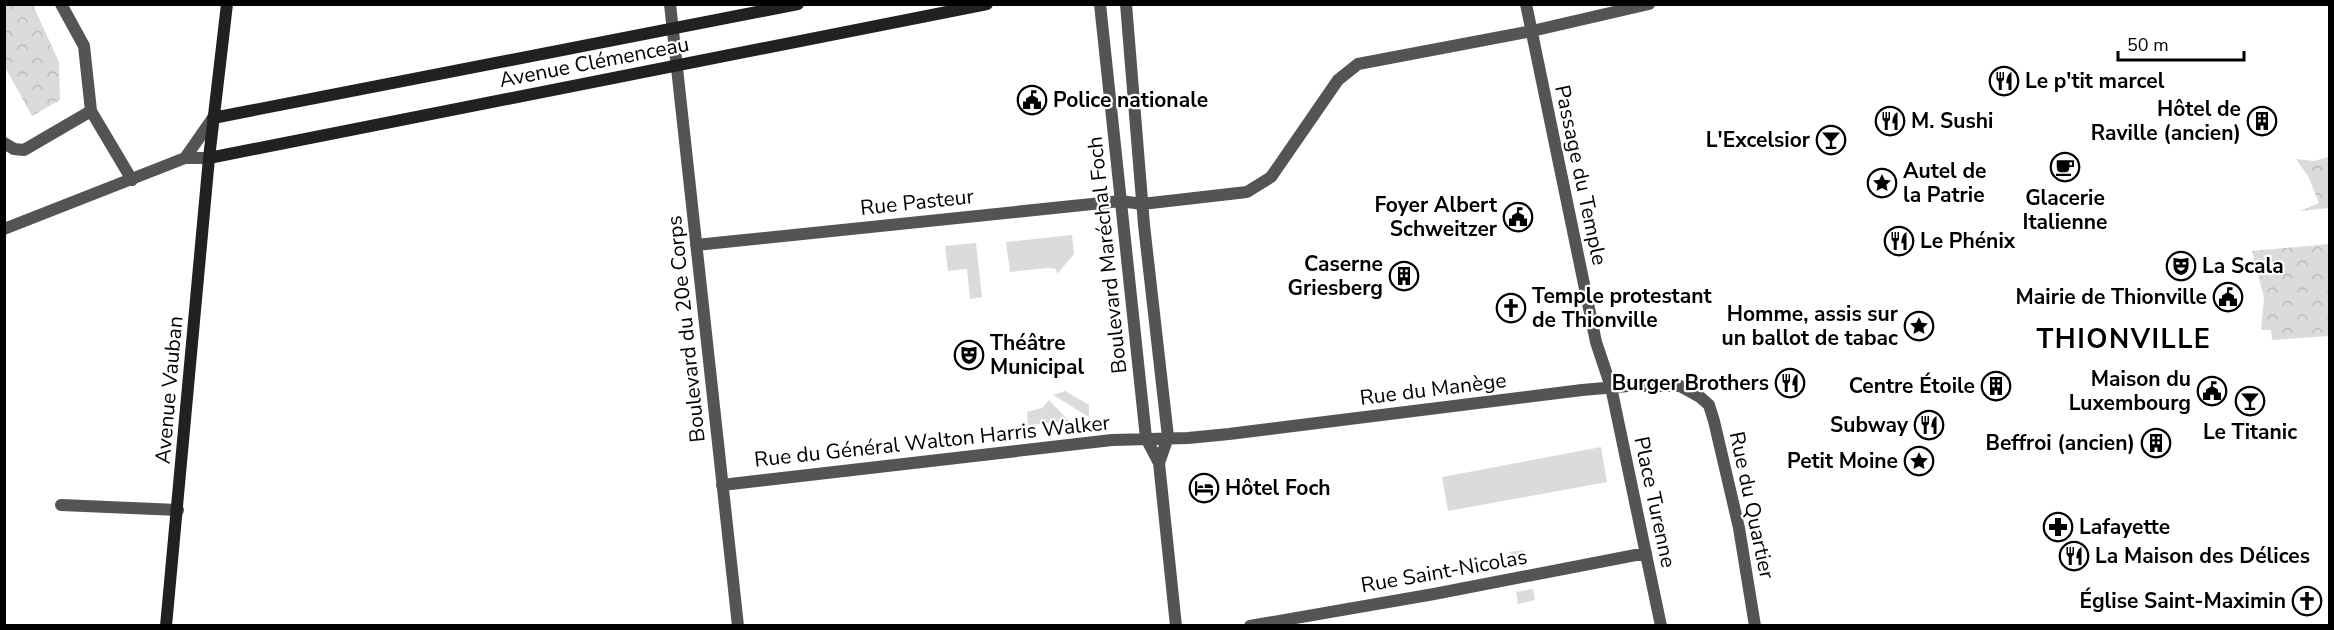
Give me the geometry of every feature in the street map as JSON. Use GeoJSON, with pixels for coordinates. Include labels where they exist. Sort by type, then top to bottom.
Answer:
{"type":"FeatureCollection","features":[{"type":"Feature","properties":{"kind":"street"},"geometry":{"type":"LineString","coordinates":[[61,4],[84,46],[91,111],[132,180]]}},
{"type":"Feature","properties":{"kind":"street","name":"Avenue Vauban"},"geometry":{"type":"LineString","coordinates":[[166,626],[209,158],[227,4]]}},
{"type":"Feature","properties":{"kind":"street","name":"Boulevard du 20e Corps"},"geometry":{"type":"LineString","coordinates":[[670,4],[738,626]]}},
{"type":"Feature","properties":{"kind":"street","name":"Avenue Clémenceau"},"geometry":{"type":"LineString","coordinates":[[213,118],[798,4]]}},
{"type":"Feature","properties":{"kind":"street","name":"Avenue Clémenceau"},"geometry":{"type":"LineString","coordinates":[[209,158],[987,4]]}},
{"type":"Feature","properties":{"kind":"street","name":"Boulevard Maréchal Foch"},"geometry":{"type":"LineString","coordinates":[[1100,4],[1146,438],[1159,463],[1176,626]]}},
{"type":"Feature","properties":{"kind":"street","name":"Boulevard Maréchal Foch"},"geometry":{"type":"LineString","coordinates":[[1126,4],[1142,204],[1168,437],[1159,463]]}},
{"type":"Feature","properties":{"kind":"street","name":"Passage du Temple"},"geometry":{"type":"LineString","coordinates":[[1526,4],[1596,342],[1611,387]]}},
{"type":"Feature","properties":{"kind":"street","name":"Rue Pasteur"},"geometry":{"type":"LineString","coordinates":[[696,245],[1121,201],[1142,204],[1247,192],[1271,177],[1338,80],[1358,64],[1532,31],[1649,4]]}},
{"type":"Feature","properties":{"kind":"street"},"geometry":{"type":"LineString","coordinates":[[4,143],[14,149],[24,150],[91,111]]}},
{"type":"Feature","properties":{"kind":"street"},"geometry":{"type":"LineString","coordinates":[[185,158],[213,118]]}},
{"type":"Feature","properties":{"kind":"street"},"geometry":{"type":"LineString","coordinates":[[4,229],[185,158],[209,158]]}},
{"type":"Feature","properties":{"kind":"street","name":"Rue du Manège"},"geometry":{"type":"LineString","coordinates":[[1146,438],[1188,438],[1229,434],[1611,387],[1680,386],[1700,397]]}},
{"type":"Feature","properties":{"kind":"street","name":"Place Turenne"},"geometry":{"type":"LineString","coordinates":[[1611,387],[1661,626]]}},
{"type":"Feature","properties":{"kind":"street","name":"Rue du Quartier"},"geometry":{"type":"LineString","coordinates":[[1700,397],[1709,405],[1714,421],[1739,528],[1755,626]]}},
{"type":"Feature","properties":{"kind":"street","name":"Rue du Général Walton Harris Walker"},"geometry":{"type":"LineString","coordinates":[[722,485],[903,463],[1146,438]]}},
{"type":"Feature","properties":{"kind":"street"},"geometry":{"type":"LineString","coordinates":[[61,505],[178,510]]}},
{"type":"Feature","properties":{"kind":"street","name":"Rue Saint-Nicolas"},"geometry":{"type":"LineString","coordinates":[[1250,626],[1434,594],[1646,553]]}},
{"type":"Feature","properties":{"kind":"green space"},"geometry":{"type":"Polygon","coordinates":[[[4,5],[33,5],[59,62],[60,100],[32,116],[5,67],[4,5]]]}},
{"type":"Feature","properties":{"kind":"green space"},"geometry":{"type":"Polygon","coordinates":[[[2329,157],[2329,208],[2300,211],[2319,203],[2308,176],[2296,159],[2314,161],[2329,157]]]}},
{"type":"Feature","properties":{"kind":"green space"},"geometry":{"type":"Polygon","coordinates":[[[1072,235],[1074,254],[1057,274],[1056,269],[1048,268],[1010,272],[1006,242],[1072,235]]]}},
{"type":"Feature","properties":{"kind":"green space"},"geometry":{"type":"Polygon","coordinates":[[[976,243],[982,297],[970,299],[967,269],[948,271],[945,246],[976,243]]]}},
{"type":"Feature","properties":{"kind":"green space"},"geometry":{"type":"Polygon","coordinates":[[[2329,244],[2329,336],[2272,340],[2271,330],[2261,330],[2264,298],[2252,251],[2329,244]]]}},
{"type":"Feature","properties":{"kind":"green space"},"geometry":{"type":"Polygon","coordinates":[[[1065,391],[1089,405],[1089,417],[1053,395],[1065,391]]]}},
{"type":"Feature","properties":{"kind":"green space"},"geometry":{"type":"Polygon","coordinates":[[[1049,400],[1069,421],[1028,425],[1027,412],[1042,408],[1049,400]]]}},
{"type":"Feature","properties":{"kind":"green space"},"geometry":{"type":"Polygon","coordinates":[[[1601,447],[1607,482],[1448,511],[1442,477],[1601,447]]]}},
{"type":"Feature","properties":{"kind":"green space"},"geometry":{"type":"Polygon","coordinates":[[[1524,550],[1526,560],[1511,563],[1509,552],[1524,550]]]}},
{"type":"Feature","properties":{"kind":"green space"},"geometry":{"type":"Polygon","coordinates":[[[1533,589],[1535,600],[1518,604],[1516,592],[1533,589]]]}},
{"type":"Feature","properties":{"kind":"place","name":"Le p'tit marcel"},"geometry":{"type":"Point","coordinates":[2004,81]}},
{"type":"Feature","properties":{"kind":"place","name":"Police nationale"},"geometry":{"type":"Point","coordinates":[1032,100]}},
{"type":"Feature","properties":{"kind":"place","name":"M. Sushi"},"geometry":{"type":"Point","coordinates":[1890,121]}},
{"type":"Feature","properties":{"kind":"place","name":"Hôtel de Raville (ancien)"},"geometry":{"type":"Point","coordinates":[2262,121]}},
{"type":"Feature","properties":{"kind":"place","name":"L'Excelsior"},"geometry":{"type":"Point","coordinates":[1831,140]}},
{"type":"Feature","properties":{"kind":"place","name":"Glacerie Italienne"},"geometry":{"type":"Point","coordinates":[2065,167]}},
{"type":"Feature","properties":{"kind":"place","name":"Autel de la Patrie"},"geometry":{"type":"Point","coordinates":[1882,183]}},
{"type":"Feature","properties":{"kind":"place","name":"Foyer Albert Schweitzer"},"geometry":{"type":"Point","coordinates":[1518,217]}},
{"type":"Feature","properties":{"kind":"place","name":"Le Phénix"},"geometry":{"type":"Point","coordinates":[1899,241]}},
{"type":"Feature","properties":{"kind":"place","name":"La Scala"},"geometry":{"type":"Point","coordinates":[2181,266]}},
{"type":"Feature","properties":{"kind":"place","name":"Caserne Griesberg"},"geometry":{"type":"Point","coordinates":[1404,276]}},
{"type":"Feature","properties":{"kind":"place","name":"Mairie de Thionville"},"geometry":{"type":"Point","coordinates":[2228,297]}},
{"type":"Feature","properties":{"kind":"place","name":"Temple protestant de Thionville"},"geometry":{"type":"Point","coordinates":[1511,308]}},
{"type":"Feature","properties":{"kind":"place","name":"Homme, assis sur un ballot de tabac"},"geometry":{"type":"Point","coordinates":[1919,326]}},
{"type":"Feature","properties":{"kind":"place","name":"Théâtre Municipal"},"geometry":{"type":"Point","coordinates":[969,355]}},
{"type":"Feature","properties":{"kind":"place","name":"Burger Brothers"},"geometry":{"type":"Point","coordinates":[1790,383]}},
{"type":"Feature","properties":{"kind":"place","name":"Centre Étoile"},"geometry":{"type":"Point","coordinates":[1996,386]}},
{"type":"Feature","properties":{"kind":"place","name":"Maison du Luxembourg"},"geometry":{"type":"Point","coordinates":[2212,391]}},
{"type":"Feature","properties":{"kind":"place","name":"Le Titanic"},"geometry":{"type":"Point","coordinates":[2250,401]}},
{"type":"Feature","properties":{"kind":"place","name":"Subway"},"geometry":{"type":"Point","coordinates":[1929,425]}},
{"type":"Feature","properties":{"kind":"place","name":"Beffroi (ancien)"},"geometry":{"type":"Point","coordinates":[2156,443]}},
{"type":"Feature","properties":{"kind":"place","name":"Petit Moine"},"geometry":{"type":"Point","coordinates":[1919,461]}},
{"type":"Feature","properties":{"kind":"place","name":"Hôtel Foch"},"geometry":{"type":"Point","coordinates":[1204,488]}},
{"type":"Feature","properties":{"kind":"place","name":"Lafayette"},"geometry":{"type":"Point","coordinates":[2058,527]}},
{"type":"Feature","properties":{"kind":"place","name":"La Maison des Délices"},"geometry":{"type":"Point","coordinates":[2074,556]}},
{"type":"Feature","properties":{"kind":"place","name":"Église Saint-Maximin"},"geometry":{"type":"Point","coordinates":[2307,601]}},
{"type":"Feature","properties":{"kind":"district","name":"THIONVILLE"},"geometry":{"type":"Point","coordinates":[2124,339]}}]}
